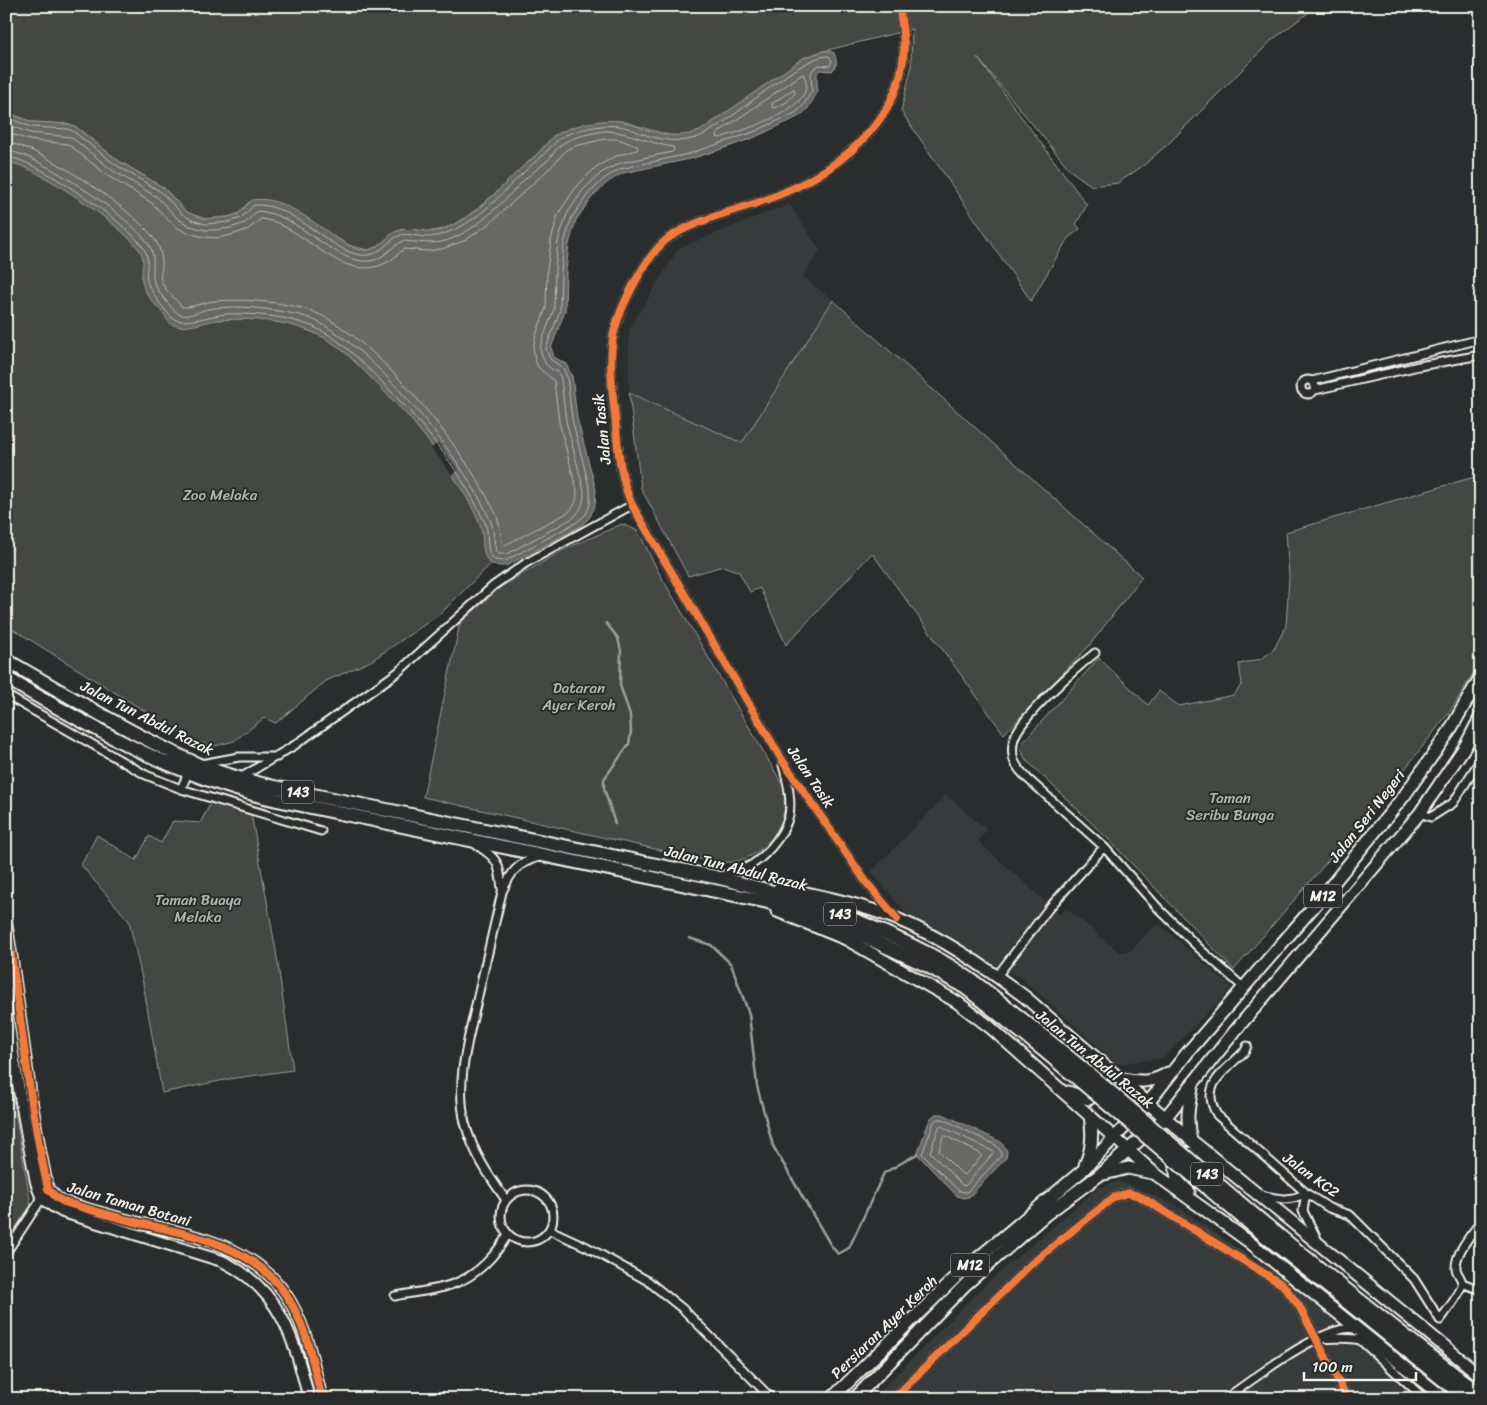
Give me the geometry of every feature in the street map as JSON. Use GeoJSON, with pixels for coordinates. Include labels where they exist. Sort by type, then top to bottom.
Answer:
{"type":"FeatureCollection","features":[{"type":"Feature","properties":{"kind":"highway","name":"Jalan Tun Abdul Razak"},"geometry":{"type":"LineString","coordinates":[[6,660],[116,723],[198,764],[240,778],[283,789],[715,877],[745,891],[835,923],[930,961],[1042,1049],[1244,1218],[1467,1399]]}},
{"type":"Feature","properties":{"kind":"highway","name":"Jalan Tun Abdul Razak"},"geometry":{"type":"LineString","coordinates":[[6,678],[91,727],[188,773],[250,794],[547,855],[745,891]]}},
{"type":"Feature","properties":{"kind":"highway","name":"Jalan Tun Abdul Razak"},"geometry":{"type":"LineString","coordinates":[[930,961],[947,963],[1090,1073],[1299,1252],[1481,1395]]}},
{"type":"Feature","properties":{"kind":"main road","name":"Jalan Seri Negeri"},"geometry":{"type":"LineString","coordinates":[[1148,1104],[1175,1069],[1322,897],[1404,796],[1449,732],[1481,676]]}},
{"type":"Feature","properties":{"kind":"main road","name":"M12"},"geometry":{"type":"LineString","coordinates":[[1128,1151],[1164,1118],[1420,813],[1466,745],[1481,716]]}},
{"type":"Feature","properties":{"kind":"main road"},"geometry":{"type":"LineString","coordinates":[[745,891],[764,886],[809,894],[897,919],[959,951],[997,976],[1025,996],[1122,1079],[1164,1118],[1481,1376]]}},
{"type":"Feature","properties":{"kind":"main road"},"geometry":{"type":"LineString","coordinates":[[745,891],[846,939],[957,1002],[990,1027],[1154,1173],[1248,1241],[1445,1399]]}},
{"type":"Feature","properties":{"kind":"main road"},"geometry":{"type":"LineString","coordinates":[[1058,1088],[1089,1099],[1099,1090],[1102,1075],[1085,1048]]}},
{"type":"Feature","properties":{"kind":"main road"},"geometry":{"type":"LineString","coordinates":[[1122,1079],[1142,1082],[1158,1079],[1175,1069]]}},
{"type":"Feature","properties":{"kind":"main road"},"geometry":{"type":"LineString","coordinates":[[1191,1140],[1187,1126],[1187,1114],[1194,1082]]}},
{"type":"Feature","properties":{"kind":"main road","name":"M12"},"geometry":{"type":"LineString","coordinates":[[1114,1138],[1148,1104]]}},
{"type":"Feature","properties":{"kind":"main road"},"geometry":{"type":"LineString","coordinates":[[1082,1172],[1092,1145],[1090,1116]]}},
{"type":"Feature","properties":{"kind":"main road","name":"Persiaran Ayer Keroh"},"geometry":{"type":"LineString","coordinates":[[832,1399],[959,1274],[1082,1172],[1114,1138]]}},
{"type":"Feature","properties":{"kind":"main road","name":"Persiaran Ayer Keroh"},"geometry":{"type":"LineString","coordinates":[[854,1399],[966,1284],[1045,1215],[1128,1151]]}},
{"type":"Feature","properties":{"kind":"main road"},"geometry":{"type":"LineString","coordinates":[[1209,1213],[1178,1180],[1176,1169],[1180,1158],[1189,1152],[1199,1152],[1233,1174]]}},
{"type":"Feature","properties":{"kind":"main road"},"geometry":{"type":"LineString","coordinates":[[1098,1176],[1128,1168],[1154,1173]]}},
{"type":"Feature","properties":{"kind":"main road"},"geometry":{"type":"LineString","coordinates":[[1432,1388],[1444,1385],[1452,1379],[1454,1370],[1449,1351]]}},
{"type":"Feature","properties":{"kind":"street","name":"Jalan Tasik"},"geometry":{"type":"LineString","coordinates":[[897,919],[866,882],[782,760],[632,505],[620,469],[611,368],[612,345],[616,327],[639,273],[668,238],[697,224],[798,186],[830,168],[847,156],[862,141],[887,107],[896,86],[904,47],[899,6]]}},
{"type":"Feature","properties":{"kind":"street"},"geometry":{"type":"LineString","coordinates":[[1481,339],[1312,381],[1308,380],[1303,382],[1301,389],[1308,395],[1312,394],[1315,390],[1420,366],[1481,355]]}},
{"type":"Feature","properties":{"kind":"street"},"geometry":{"type":"LineString","coordinates":[[1413,357],[1420,366]]}},
{"type":"Feature","properties":{"kind":"street"},"geometry":{"type":"LineString","coordinates":[[1312,381],[1315,385],[1315,390]]}},
{"type":"Feature","properties":{"kind":"street"},"geometry":{"type":"LineString","coordinates":[[240,778],[278,757],[398,672],[493,586],[526,563],[632,505]]}},
{"type":"Feature","properties":{"kind":"street"},"geometry":{"type":"LineString","coordinates":[[1095,653],[1042,702],[1020,728],[1015,736],[1013,758],[1018,768],[1028,779],[1104,847],[1159,909],[1200,950],[1244,988]]}},
{"type":"Feature","properties":{"kind":"street"},"geometry":{"type":"LineString","coordinates":[[6,695],[146,775],[181,789],[321,832]]}},
{"type":"Feature","properties":{"kind":"street"},"geometry":{"type":"LineString","coordinates":[[198,764],[239,757],[278,757]]}},
{"type":"Feature","properties":{"kind":"street"},"geometry":{"type":"LineString","coordinates":[[1420,813],[1431,817],[1453,802],[1481,759]]}},
{"type":"Feature","properties":{"kind":"street","name":"Jalan Tasik"},"geometry":{"type":"LineString","coordinates":[[715,877],[740,871],[754,864],[768,852],[783,832],[789,815],[789,786],[782,760]]}},
{"type":"Feature","properties":{"kind":"street"},"geometry":{"type":"LineString","coordinates":[[181,789],[188,773]]}},
{"type":"Feature","properties":{"kind":"street"},"geometry":{"type":"LineString","coordinates":[[467,839],[492,856],[498,864],[502,892]]}},
{"type":"Feature","properties":{"kind":"street"},"geometry":{"type":"LineString","coordinates":[[997,976],[1049,908],[1104,847]]}},
{"type":"Feature","properties":{"kind":"street"},"geometry":{"type":"LineString","coordinates":[[506,1200],[482,1165],[472,1145],[465,1122],[461,1089],[462,1072],[502,892],[515,868],[532,859],[547,855]]}},
{"type":"Feature","properties":{"kind":"street","name":"Jalan Taman Botani"},"geometry":{"type":"LineString","coordinates":[[6,922],[17,984],[24,1055],[45,1194],[63,1212],[222,1261],[243,1273],[266,1293],[285,1321],[299,1359],[309,1399]]}},
{"type":"Feature","properties":{"kind":"street"},"geometry":{"type":"LineString","coordinates":[[6,1004],[13,1057],[38,1192],[45,1194],[6,1253]]}},
{"type":"Feature","properties":{"kind":"street","name":"Jalan KC2"},"geometry":{"type":"LineString","coordinates":[[1246,1046],[1245,1051],[1213,1084],[1210,1092],[1213,1108],[1217,1115],[1306,1193],[1329,1208],[1350,1215],[1414,1279],[1440,1320],[1462,1283]]}},
{"type":"Feature","properties":{"kind":"street"},"geometry":{"type":"LineString","coordinates":[[535,1190],[542,1194],[548,1200],[554,1215],[550,1230],[544,1236],[530,1242],[514,1239],[508,1234],[501,1221],[501,1214],[506,1200],[512,1194],[519,1191],[535,1190]]}},
{"type":"Feature","properties":{"kind":"street"},"geometry":{"type":"LineString","coordinates":[[893,1399],[1030,1265],[1114,1197],[1130,1192],[1283,1285],[1299,1306],[1346,1399]]}},
{"type":"Feature","properties":{"kind":"street"},"geometry":{"type":"LineString","coordinates":[[1259,1194],[1288,1200],[1306,1193]]}},
{"type":"Feature","properties":{"kind":"street"},"geometry":{"type":"LineString","coordinates":[[1306,1193],[1303,1210],[1320,1244]]}},
{"type":"Feature","properties":{"kind":"street","name":"Jalan Taman Botani"},"geometry":{"type":"LineString","coordinates":[[45,1194],[64,1202],[221,1244],[257,1263],[284,1291],[297,1314],[306,1337],[322,1399]]}},
{"type":"Feature","properties":{"kind":"street"},"geometry":{"type":"LineString","coordinates":[[1481,1221],[1460,1251],[1456,1269],[1462,1283],[1481,1290]]}},
{"type":"Feature","properties":{"kind":"street"},"geometry":{"type":"LineString","coordinates":[[550,1230],[587,1247],[648,1282],[684,1310],[772,1399]]}},
{"type":"Feature","properties":{"kind":"street"},"geometry":{"type":"LineString","coordinates":[[395,1296],[454,1284],[470,1276],[487,1262],[508,1234]]}},
{"type":"Feature","properties":{"kind":"street"},"geometry":{"type":"LineString","coordinates":[[1225,1399],[1316,1338],[1344,1329],[1361,1331]]}},
{"type":"Feature","properties":{"kind":"street"},"geometry":{"type":"LineString","coordinates":[[1316,1338],[1328,1340],[1350,1337],[1360,1340],[1425,1399]]}},
{"type":"Feature","properties":{"kind":"shaded area"},"geometry":{"type":"Polygon","coordinates":[[[789,204],[820,250],[803,277],[833,300],[742,443],[629,393],[629,329],[679,248],[789,204]]]}},
{"type":"Feature","properties":{"kind":"shaded area"},"geometry":{"type":"Polygon","coordinates":[[[946,795],[987,830],[978,841],[1059,914],[1067,909],[1119,952],[1131,951],[1154,926],[1161,925],[1232,988],[1163,1058],[1117,1064],[1020,977],[990,964],[914,922],[871,872],[946,795]]]}},
{"type":"Feature","properties":{"kind":"shaded area"},"geometry":{"type":"Polygon","coordinates":[[[1119,1181],[1174,1204],[1324,1309],[1433,1399],[872,1399],[989,1281],[1098,1188],[1119,1181]]]}},
{"type":"Feature","properties":{"kind":"green space"},"geometry":{"type":"Polygon","coordinates":[[[6,6],[1317,6],[1272,40],[1169,143],[1144,165],[1118,183],[1092,186],[1071,171],[977,57],[1087,205],[1076,224],[1080,229],[1068,238],[1031,301],[901,111],[911,69],[912,29],[816,53],[700,131],[684,136],[669,135],[621,121],[554,135],[500,189],[456,224],[440,230],[427,232],[402,230],[395,232],[379,246],[368,250],[351,246],[325,232],[290,208],[263,200],[249,202],[238,214],[228,217],[205,219],[194,215],[185,211],[164,188],[119,161],[76,127],[69,124],[32,122],[6,112],[6,6]]]}},
{"type":"Feature","properties":{"kind":"green space","name":"Zoo Melaka"},"geometry":{"type":"Polygon","coordinates":[[[6,142],[379,314],[515,540],[440,614],[371,661],[326,681],[276,723],[264,718],[234,741],[215,746],[195,742],[6,625],[6,142]]]}},
{"type":"Feature","properties":{"kind":"green space"},"geometry":{"type":"Polygon","coordinates":[[[833,300],[1142,577],[1089,646],[1004,734],[872,553],[786,645],[760,588],[750,592],[739,572],[723,566],[688,576],[641,488],[629,393],[742,443],[833,300]]]}},
{"type":"Feature","properties":{"kind":"green space","name":"Taman Seribu Bunga"},"geometry":{"type":"Polygon","coordinates":[[[1481,475],[1481,660],[1451,710],[1387,792],[1234,970],[1108,839],[1025,759],[1021,748],[1023,742],[1099,658],[1148,705],[1159,691],[1179,706],[1234,695],[1242,684],[1239,664],[1261,659],[1274,649],[1286,626],[1289,577],[1286,532],[1481,475]]]}},
{"type":"Feature","properties":{"kind":"green space","name":"Dataran Ayer Keroh"},"geometry":{"type":"Polygon","coordinates":[[[622,524],[638,531],[659,573],[784,787],[784,811],[774,836],[761,849],[737,861],[713,862],[423,797],[460,623],[502,586],[563,550],[622,524]]]}},
{"type":"Feature","properties":{"kind":"green space","name":"Taman Buaya Melaka"},"geometry":{"type":"Polygon","coordinates":[[[213,799],[251,813],[276,951],[293,1070],[229,1079],[162,1093],[143,983],[129,921],[81,865],[97,835],[136,860],[149,836],[161,843],[173,821],[200,823],[213,799]]]}},
{"type":"Feature","properties":{"kind":"green space"},"geometry":{"type":"Polygon","coordinates":[[[6,1060],[31,1205],[6,1242],[6,1060]]]}},
{"type":"Feature","properties":{"kind":"water"},"geometry":{"type":"Polygon","coordinates":[[[823,51],[834,53],[836,65],[832,71],[820,70],[817,72],[817,93],[807,110],[798,117],[753,138],[716,151],[690,159],[623,173],[608,182],[592,197],[576,220],[569,244],[565,311],[551,348],[554,357],[566,364],[572,376],[577,418],[596,490],[595,505],[590,517],[581,526],[506,566],[494,565],[486,558],[482,533],[474,511],[452,475],[427,440],[410,418],[342,350],[310,331],[280,323],[233,319],[187,326],[170,323],[145,290],[142,280],[143,262],[140,251],[117,227],[56,184],[19,165],[6,162],[6,112],[32,122],[69,124],[76,127],[119,161],[164,188],[185,211],[194,215],[205,219],[228,217],[238,214],[252,200],[264,199],[276,202],[300,213],[352,247],[368,250],[373,249],[391,234],[400,230],[436,231],[463,219],[474,212],[563,131],[587,123],[620,121],[664,134],[685,135],[700,131],[803,58],[823,51]]]}},
{"type":"Feature","properties":{"kind":"water"},"geometry":{"type":"Polygon","coordinates":[[[935,1114],[943,1114],[1001,1142],[1007,1151],[1006,1158],[969,1197],[957,1196],[917,1154],[930,1119],[935,1114]]]}},
{"type":"Feature","properties":{"kind":"pier"},"geometry":{"type":"Polygon","coordinates":[[[438,443],[458,470],[452,475],[431,448],[438,443]]]}},
{"type":"Feature","properties":{"kind":"waterway"},"geometry":{"type":"LineString","coordinates":[[606,623],[618,638],[621,651],[620,685],[630,715],[631,731],[629,744],[604,779],[604,788],[615,824]]}},
{"type":"Feature","properties":{"kind":"waterway"},"geometry":{"type":"LineString","coordinates":[[689,938],[711,945],[731,964],[749,1014],[757,1086],[773,1146],[830,1244],[838,1254],[849,1248],[884,1173],[917,1154]]}},
{"type":"Feature","properties":{"kind":"cycle path"},"geometry":{"type":"LineString","coordinates":[[897,919],[866,882],[782,760],[632,505],[624,483],[620,461],[611,367],[613,337],[627,297],[643,268],[661,244],[681,230],[718,215],[768,199],[816,176],[860,143],[877,122],[891,100],[900,75],[904,48],[899,6]]}},
{"type":"Feature","properties":{"kind":"cycle path"},"geometry":{"type":"LineString","coordinates":[[6,922],[35,1123],[48,1189],[64,1202],[205,1239],[241,1254],[257,1265],[271,1277],[292,1304],[308,1344],[322,1399]]}},
{"type":"Feature","properties":{"kind":"cycle path"},"geometry":{"type":"LineString","coordinates":[[893,1399],[1030,1265],[1114,1197],[1129,1193],[1141,1197],[1283,1285],[1299,1306],[1346,1399]]}}]}
